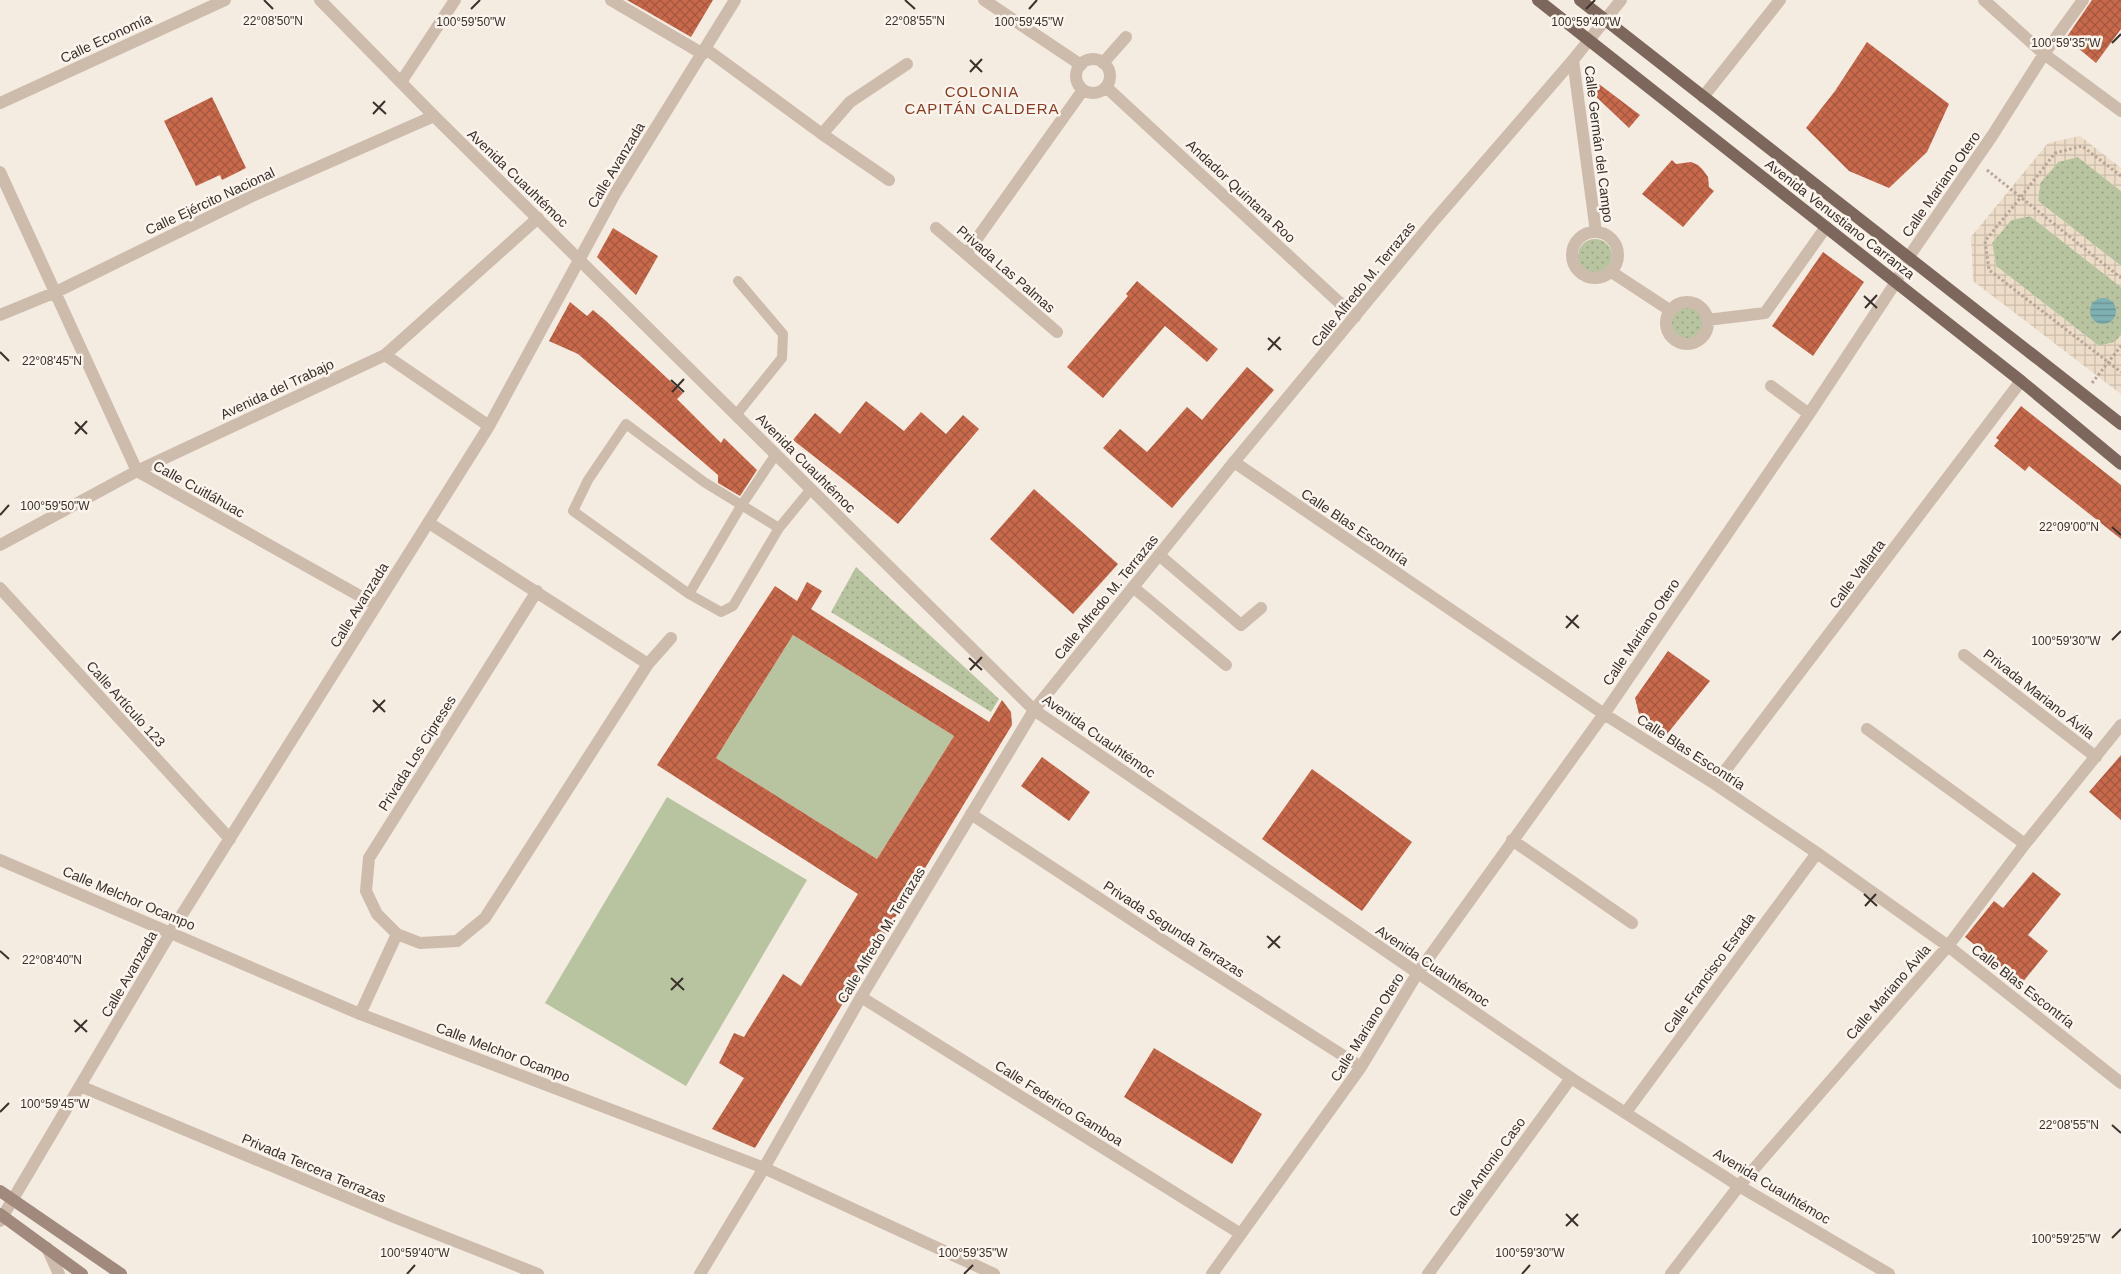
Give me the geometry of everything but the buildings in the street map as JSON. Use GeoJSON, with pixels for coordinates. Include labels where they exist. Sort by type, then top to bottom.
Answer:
{"type":"FeatureCollection","features":[{"type":"Feature","properties":{"kind":"main road","name":"Avenida Venustiano Carranza"},"geometry":{"type":"LineString","coordinates":[[1538,0],[2022,381],[2121,464]]}},
{"type":"Feature","properties":{"kind":"main road","name":"Avenida Venustiano Carranza"},"geometry":{"type":"LineString","coordinates":[[1580,0],[2121,424]]}},
{"type":"Feature","properties":{"kind":"main road"},"geometry":{"type":"LineString","coordinates":[[0,1191],[121,1274]]}},
{"type":"Feature","properties":{"kind":"main road"},"geometry":{"type":"LineString","coordinates":[[1,1217],[82,1274]]}},
{"type":"Feature","properties":{"kind":"street","name":"Calle Economía"},"geometry":{"type":"LineString","coordinates":[[0,103],[225,0]]}},
{"type":"Feature","properties":{"kind":"street","name":"Avenida Cuauhtémoc"},"geometry":{"type":"LineString","coordinates":[[320,0],[434,116],[1034,710],[1571,1078],[1740,1186],[1889,1274]]}},
{"type":"Feature","properties":{"kind":"street"},"geometry":{"type":"LineString","coordinates":[[401,82],[455,0]]}},
{"type":"Feature","properties":{"kind":"street"},"geometry":{"type":"LineString","coordinates":[[611,0],[704,52],[889,180]]}},
{"type":"Feature","properties":{"kind":"street","name":"Calle Avanzada"},"geometry":{"type":"LineString","coordinates":[[1,1217],[13,1200],[171,932],[488,426],[616,192],[735,0]]}},
{"type":"Feature","properties":{"kind":"street"},"geometry":{"type":"LineString","coordinates":[[984,0],[1081,65]]}},
{"type":"Feature","properties":{"kind":"street","name":"Calle Alfredo M. Terrazas"},"geometry":{"type":"LineString","coordinates":[[700,1274],[764,1168],[861,997],[1034,710],[1234,462],[1432,223],[1590,40],[1621,0]]}},
{"type":"Feature","properties":{"kind":"street"},"geometry":{"type":"LineString","coordinates":[[1703,97],[1780,0]]}},
{"type":"Feature","properties":{"kind":"street"},"geometry":{"type":"LineString","coordinates":[[1984,0],[2044,54],[2121,111]]}},
{"type":"Feature","properties":{"kind":"street","name":"Calle Mariano Otero"},"geometry":{"type":"LineString","coordinates":[[1212,1274],[1361,1068],[1417,974],[1604,714],[1809,414],[1896,282],[1908,258],[1976,160],[2044,54],[2083,0]]}},
{"type":"Feature","properties":{"kind":"street"},"geometry":{"type":"LineString","coordinates":[[1103,63],[1126,36]]}},
{"type":"Feature","properties":{"kind":"street"},"geometry":{"type":"LineString","coordinates":[[1092,60],[1103,63],[1108,68],[1110,75],[1110,81],[1106,87],[1095,93],[1084,90],[1077,78],[1081,65],[1092,60]]}},
{"type":"Feature","properties":{"kind":"street","name":"Calle Germán del Campo"},"geometry":{"type":"LineString","coordinates":[[1573,60],[1596,232]]}},
{"type":"Feature","properties":{"kind":"street"},"geometry":{"type":"LineString","coordinates":[[822,134],[850,102],[907,64]]}},
{"type":"Feature","properties":{"kind":"street","name":"Andador Quintana Roo"},"geometry":{"type":"LineString","coordinates":[[1106,87],[1356,317]]}},
{"type":"Feature","properties":{"kind":"street"},"geometry":{"type":"LineString","coordinates":[[966,254],[1084,90]]}},
{"type":"Feature","properties":{"kind":"street","name":"Calle Ejército Nacional"},"geometry":{"type":"LineString","coordinates":[[0,315],[56,292],[250,197],[434,116]]}},
{"type":"Feature","properties":{"kind":"street","name":"Calle Cuitláhuac"},"geometry":{"type":"LineString","coordinates":[[0,172],[137,471],[376,605]]}},
{"type":"Feature","properties":{"kind":"street","name":"Avenida del Trabajo"},"geometry":{"type":"LineString","coordinates":[[0,545],[137,471],[385,355],[538,218]]}},
{"type":"Feature","properties":{"kind":"street"},"geometry":{"type":"LineString","coordinates":[[1708,320],[1765,313],[1826,227]]}},
{"type":"Feature","properties":{"kind":"street","name":"Privada Las Palmas"},"geometry":{"type":"LineString","coordinates":[[936,228],[1057,332]]}},
{"type":"Feature","properties":{"kind":"street","name":"Calle Germán del Campo"},"geometry":{"type":"LineString","coordinates":[[1596,232],[1610,238],[1617,250],[1615,265],[1610,271],[1597,278],[1590,277],[1577,269],[1572,255],[1576,241],[1588,233],[1596,232]]}},
{"type":"Feature","properties":{"kind":"street"},"geometry":{"type":"LineString","coordinates":[[1610,271],[1670,311]]}},
{"type":"Feature","properties":{"kind":"street"},"geometry":{"type":"LineString","coordinates":[[1682,303],[1689,303],[1701,308],[1708,320],[1708,327],[1701,339],[1696,342],[1682,344],[1676,341],[1668,330],[1666,323],[1670,311],[1682,303]]}},
{"type":"Feature","properties":{"kind":"street"},"geometry":{"type":"LineString","coordinates":[[385,355],[488,426]]}},
{"type":"Feature","properties":{"kind":"street","name":"Calle Vallarta"},"geometry":{"type":"LineString","coordinates":[[1715,784],[2022,381]]}},
{"type":"Feature","properties":{"kind":"street"},"geometry":{"type":"LineString","coordinates":[[1771,386],[1809,414]]}},
{"type":"Feature","properties":{"kind":"street","name":"Calle Blas Escontría"},"geometry":{"type":"LineString","coordinates":[[1234,462],[1604,714],[1715,784],[1817,853],[1948,946],[2121,1082]]}},
{"type":"Feature","properties":{"kind":"street"},"geometry":{"type":"LineString","coordinates":[[429,523],[648,664]]}},
{"type":"Feature","properties":{"kind":"street"},"geometry":{"type":"LineString","coordinates":[[1159,555],[1241,625],[1261,608]]}},
{"type":"Feature","properties":{"kind":"street"},"geometry":{"type":"LineString","coordinates":[[1133,587],[1226,665]]}},
{"type":"Feature","properties":{"kind":"street","name":"Calle Artículo 123"},"geometry":{"type":"LineString","coordinates":[[0,588],[230,840]]}},
{"type":"Feature","properties":{"kind":"street","name":"Privada Los Cipreses"},"geometry":{"type":"LineString","coordinates":[[537,591],[369,858],[366,891],[377,914],[397,934],[420,944],[456,941],[485,918],[648,664],[671,638]]}},
{"type":"Feature","properties":{"kind":"street","name":"Privada Mariano Ávila"},"geometry":{"type":"LineString","coordinates":[[1964,655],[2096,757]]}},
{"type":"Feature","properties":{"kind":"street","name":"Calle Mariano Ávila"},"geometry":{"type":"LineString","coordinates":[[1671,1274],[1740,1186],[1948,946],[2025,844],[2121,725]]}},
{"type":"Feature","properties":{"kind":"street"},"geometry":{"type":"LineString","coordinates":[[1867,729],[2025,844]]}},
{"type":"Feature","properties":{"kind":"street","name":"Privada Segunda Terrazas"},"geometry":{"type":"LineString","coordinates":[[971,814],[1361,1068]]}},
{"type":"Feature","properties":{"kind":"street"},"geometry":{"type":"LineString","coordinates":[[1512,840],[1632,923]]}},
{"type":"Feature","properties":{"kind":"street","name":"Calle Francisco Esrada"},"geometry":{"type":"LineString","coordinates":[[1626,1112],[1817,853]]}},
{"type":"Feature","properties":{"kind":"street","name":"Calle Melchor Ocampo"},"geometry":{"type":"LineString","coordinates":[[0,860],[360,1014],[764,1168],[994,1274]]}},
{"type":"Feature","properties":{"kind":"street"},"geometry":{"type":"LineString","coordinates":[[360,1014],[397,934]]}},
{"type":"Feature","properties":{"kind":"street","name":"Calle Federico Gamboa"},"geometry":{"type":"LineString","coordinates":[[861,997],[1241,1234]]}},
{"type":"Feature","properties":{"kind":"street","name":"Calle Antonio Caso"},"geometry":{"type":"LineString","coordinates":[[1428,1274],[1571,1078]]}},
{"type":"Feature","properties":{"kind":"street","name":"Privada Tercera Terrazas"},"geometry":{"type":"LineString","coordinates":[[80,1086],[394,1217],[538,1274]]}},
{"type":"Feature","properties":{"kind":"street"},"geometry":{"type":"LineString","coordinates":[[47,1248],[59,1274]]}},
{"type":"Feature","properties":{"kind":"lane"},"geometry":{"type":"LineString","coordinates":[[736,415],[782,358],[783,334],[738,281]]}},
{"type":"Feature","properties":{"kind":"lane"},"geometry":{"type":"LineString","coordinates":[[779,528],[704,482],[626,424],[588,480],[573,511],[689,594],[721,612],[733,606],[779,528],[811,489]]}},
{"type":"Feature","properties":{"kind":"lane"},"geometry":{"type":"LineString","coordinates":[[689,594],[741,506],[776,454]]}},
{"type":"Feature","properties":{"kind":"path"},"geometry":{"type":"LineString","coordinates":[[2121,176],[2082,146],[2055,153],[1985,241],[1989,270],[2121,372]]}},
{"type":"Feature","properties":{"kind":"path"},"geometry":{"type":"LineString","coordinates":[[1976,160],[2121,278]]}},
{"type":"Feature","properties":{"kind":"path"},"geometry":{"type":"LineString","coordinates":[[2084,395],[2121,346]]}},
{"type":"Feature","properties":{"kind":"green space"},"geometry":{"type":"Polygon","coordinates":[[[2078,157],[2121,191],[2121,266],[2038,201],[2040,183],[2059,161],[2078,157]]]}},
{"type":"Feature","properties":{"kind":"green space"},"geometry":{"type":"Polygon","coordinates":[[[2030,216],[2121,287],[2121,335],[2115,342],[2099,346],[1996,266],[1992,243],[2011,220],[2030,216]]]}},
{"type":"Feature","properties":{"kind":"green space"},"geometry":{"type":"Polygon","coordinates":[[[1595,239],[1602,240],[1607,244],[1611,249],[1611,263],[1607,268],[1602,272],[1595,273],[1588,272],[1583,268],[1579,263],[1578,256],[1579,249],[1583,244],[1588,240],[1595,239]]]}},
{"type":"Feature","properties":{"kind":"green space"},"geometry":{"type":"Polygon","coordinates":[[[1687,306],[1694,307],[1699,311],[1703,316],[1703,330],[1699,335],[1694,339],[1687,340],[1680,339],[1675,335],[1671,330],[1670,323],[1671,316],[1675,311],[1680,307],[1687,306]]]}},
{"type":"Feature","properties":{"kind":"green space"},"geometry":{"type":"Polygon","coordinates":[[[856,567],[999,699],[991,712],[831,612],[856,567]]]}},
{"type":"Feature","properties":{"kind":"green space"},"geometry":{"type":"Polygon","coordinates":[[[793,635],[954,736],[877,859],[716,758],[793,635]]]}},
{"type":"Feature","properties":{"kind":"green space"},"geometry":{"type":"Polygon","coordinates":[[[667,797],[807,880],[686,1086],[545,1003],[667,797]]]}},
{"type":"Feature","properties":{"kind":"shaded area"},"geometry":{"type":"Polygon","coordinates":[[[2080,136],[2121,168],[2121,191],[2078,157],[2058,162],[2040,183],[2038,201],[2121,266],[2121,287],[2030,216],[2011,220],[1992,243],[1996,266],[2099,346],[2115,342],[2121,335],[2121,394],[1973,281],[1971,237],[2048,143],[2080,136]]]}},
{"type":"Feature","properties":{"kind":"water"},"geometry":{"type":"Polygon","coordinates":[[[2103,298],[2113,301],[2116,311],[2113,321],[2103,324],[2093,321],[2090,311],[2093,301],[2103,298]]]}},
{"type":"Feature","properties":{"kind":"district","name":"COLONIA CAPITÁN CALDERA"},"geometry":{"type":"Point","coordinates":[982,100]}}]}
